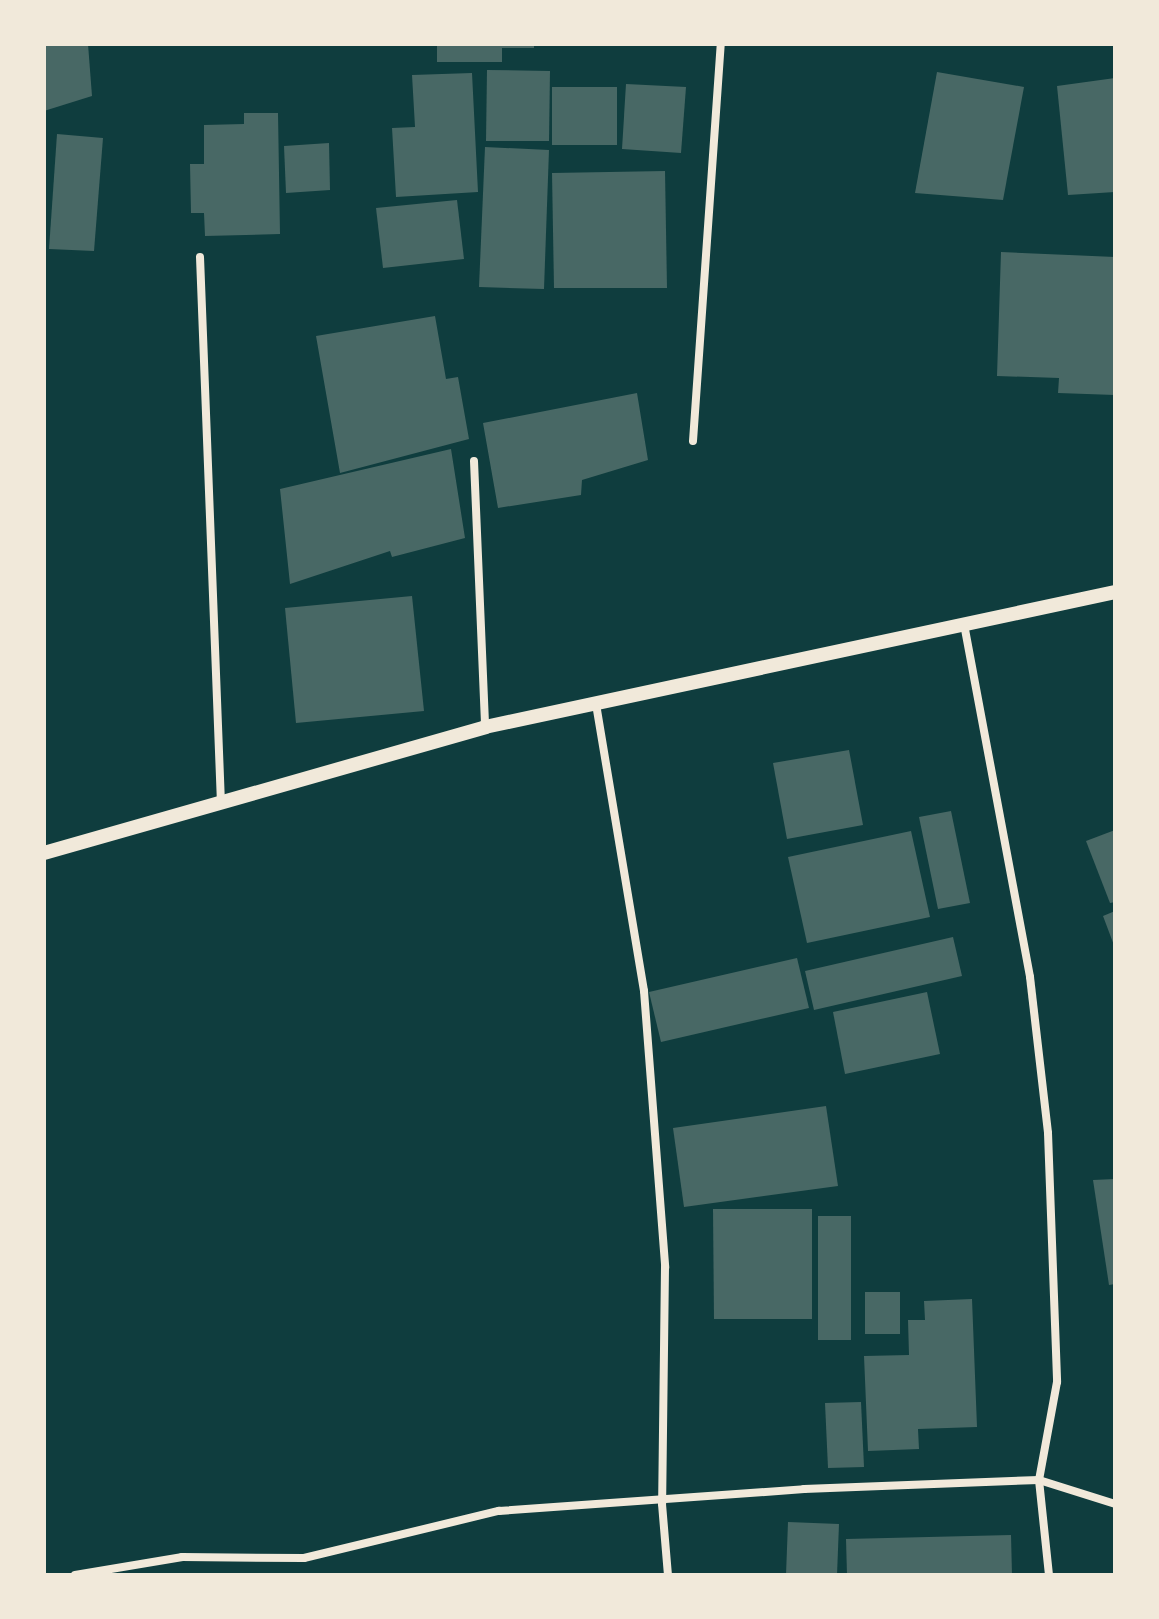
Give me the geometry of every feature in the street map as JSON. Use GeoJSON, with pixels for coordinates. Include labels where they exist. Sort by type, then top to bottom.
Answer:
{"type":"FeatureCollection","features":[{"type":"Feature","properties":{"kind":"street"},"geometry":{"type":"LineString","coordinates":[[693,441],[721,44]]}},
{"type":"Feature","properties":{"kind":"street"},"geometry":{"type":"LineString","coordinates":[[200,257],[221,804]]}},
{"type":"Feature","properties":{"kind":"street"},"geometry":{"type":"LineString","coordinates":[[474,461],[485,727]]}},
{"type":"Feature","properties":{"kind":"street"},"geometry":{"type":"LineString","coordinates":[[44,853],[485,727],[1115,592]]}},
{"type":"Feature","properties":{"kind":"street"},"geometry":{"type":"LineString","coordinates":[[964,623],[1030,977],[1048,1133],[1057,1382],[1039,1480],[1049,1575]]}},
{"type":"Feature","properties":{"kind":"street"},"geometry":{"type":"LineString","coordinates":[[596,704],[644,991],[665,1267],[662,1504],[668,1575]]}},
{"type":"Feature","properties":{"kind":"street"},"geometry":{"type":"LineString","coordinates":[[75,1575],[182,1557],[304,1558],[499,1511],[662,1504],[804,1489],[1039,1480],[1115,1504]]}},
{"type":"Feature","properties":{"kind":"building"},"geometry":{"type":"Polygon","coordinates":[[[44,44],[88,44],[92,96],[44,111],[44,44]]]}},
{"type":"Feature","properties":{"kind":"building"},"geometry":{"type":"Polygon","coordinates":[[[437,44],[534,44],[534,48],[502,48],[502,62],[437,62],[437,44]]]}},
{"type":"Feature","properties":{"kind":"building"},"geometry":{"type":"Polygon","coordinates":[[[487,70],[550,71],[549,141],[486,141],[487,70]]]}},
{"type":"Feature","properties":{"kind":"building"},"geometry":{"type":"Polygon","coordinates":[[[937,72],[1024,87],[1003,200],[915,193],[937,72]]]}},
{"type":"Feature","properties":{"kind":"building"},"geometry":{"type":"Polygon","coordinates":[[[472,73],[478,192],[396,197],[392,128],[415,127],[412,75],[472,73]]]}},
{"type":"Feature","properties":{"kind":"building"},"geometry":{"type":"Polygon","coordinates":[[[1115,78],[1115,192],[1068,195],[1057,86],[1115,78]]]}},
{"type":"Feature","properties":{"kind":"building"},"geometry":{"type":"Polygon","coordinates":[[[626,84],[686,87],[681,153],[622,149],[626,84]]]}},
{"type":"Feature","properties":{"kind":"building"},"geometry":{"type":"Polygon","coordinates":[[[552,87],[617,87],[617,145],[552,145],[552,87]]]}},
{"type":"Feature","properties":{"kind":"building"},"geometry":{"type":"Polygon","coordinates":[[[244,113],[278,113],[280,234],[205,236],[204,213],[191,213],[190,164],[204,164],[204,125],[244,124],[244,113]]]}},
{"type":"Feature","properties":{"kind":"building"},"geometry":{"type":"Polygon","coordinates":[[[57,134],[103,138],[94,251],[49,249],[57,134]]]}},
{"type":"Feature","properties":{"kind":"building"},"geometry":{"type":"Polygon","coordinates":[[[329,143],[330,190],[286,193],[284,146],[329,143]]]}},
{"type":"Feature","properties":{"kind":"building"},"geometry":{"type":"Polygon","coordinates":[[[485,147],[549,150],[544,289],[479,287],[485,147]]]}},
{"type":"Feature","properties":{"kind":"building"},"geometry":{"type":"Polygon","coordinates":[[[665,171],[667,288],[554,288],[552,173],[665,171]]]}},
{"type":"Feature","properties":{"kind":"building"},"geometry":{"type":"Polygon","coordinates":[[[457,200],[464,259],[383,268],[376,208],[457,200]]]}},
{"type":"Feature","properties":{"kind":"building"},"geometry":{"type":"Polygon","coordinates":[[[1001,252],[1115,257],[1115,395],[1058,393],[1059,378],[997,376],[1001,252]]]}},
{"type":"Feature","properties":{"kind":"building"},"geometry":{"type":"Polygon","coordinates":[[[435,316],[446,379],[458,377],[469,439],[340,473],[316,336],[435,316]]]}},
{"type":"Feature","properties":{"kind":"building"},"geometry":{"type":"Polygon","coordinates":[[[637,393],[648,460],[582,480],[581,495],[498,508],[483,423],[637,393]]]}},
{"type":"Feature","properties":{"kind":"building"},"geometry":{"type":"Polygon","coordinates":[[[451,449],[465,538],[392,557],[390,551],[290,584],[280,489],[451,449]]]}},
{"type":"Feature","properties":{"kind":"building"},"geometry":{"type":"Polygon","coordinates":[[[412,596],[424,711],[296,723],[285,608],[412,596]]]}},
{"type":"Feature","properties":{"kind":"building"},"geometry":{"type":"Polygon","coordinates":[[[849,750],[863,825],[787,839],[773,763],[849,750]]]}},
{"type":"Feature","properties":{"kind":"building"},"geometry":{"type":"Polygon","coordinates":[[[951,811],[970,903],[938,909],[919,817],[951,811]]]}},
{"type":"Feature","properties":{"kind":"building"},"geometry":{"type":"Polygon","coordinates":[[[1115,830],[1115,902],[1110,903],[1086,841],[1115,830]]]}},
{"type":"Feature","properties":{"kind":"building"},"geometry":{"type":"Polygon","coordinates":[[[911,831],[930,917],[807,943],[788,857],[911,831]]]}},
{"type":"Feature","properties":{"kind":"building"},"geometry":{"type":"Polygon","coordinates":[[[1115,911],[1115,948],[1103,916],[1115,911]]]}},
{"type":"Feature","properties":{"kind":"building"},"geometry":{"type":"Polygon","coordinates":[[[953,937],[962,976],[814,1010],[805,971],[953,937]]]}},
{"type":"Feature","properties":{"kind":"building"},"geometry":{"type":"Polygon","coordinates":[[[797,958],[809,1008],[661,1042],[649,992],[797,958]]]}},
{"type":"Feature","properties":{"kind":"building"},"geometry":{"type":"Polygon","coordinates":[[[927,992],[940,1054],[845,1074],[833,1012],[927,992]]]}},
{"type":"Feature","properties":{"kind":"building"},"geometry":{"type":"Polygon","coordinates":[[[826,1106],[838,1186],[684,1207],[673,1128],[826,1106]]]}},
{"type":"Feature","properties":{"kind":"building"},"geometry":{"type":"Polygon","coordinates":[[[1115,1179],[1115,1284],[1109,1285],[1093,1180],[1115,1179]]]}},
{"type":"Feature","properties":{"kind":"building"},"geometry":{"type":"Polygon","coordinates":[[[713,1209],[812,1209],[812,1319],[714,1319],[713,1209]]]}},
{"type":"Feature","properties":{"kind":"building"},"geometry":{"type":"Polygon","coordinates":[[[818,1216],[851,1216],[851,1340],[818,1340],[818,1216]]]}},
{"type":"Feature","properties":{"kind":"building"},"geometry":{"type":"Polygon","coordinates":[[[865,1292],[900,1292],[900,1334],[865,1334],[865,1292]]]}},
{"type":"Feature","properties":{"kind":"building"},"geometry":{"type":"Polygon","coordinates":[[[972,1299],[977,1427],[918,1429],[919,1449],[868,1451],[864,1356],[909,1355],[908,1320],[925,1320],[924,1301],[972,1299]]]}},
{"type":"Feature","properties":{"kind":"building"},"geometry":{"type":"Polygon","coordinates":[[[861,1402],[864,1467],[828,1468],[825,1403],[861,1402]]]}},
{"type":"Feature","properties":{"kind":"building"},"geometry":{"type":"Polygon","coordinates":[[[788,1522],[839,1524],[837,1575],[786,1575],[788,1522]]]}},
{"type":"Feature","properties":{"kind":"building"},"geometry":{"type":"Polygon","coordinates":[[[1011,1535],[1012,1575],[847,1575],[846,1539],[1011,1535]]]}}]}
